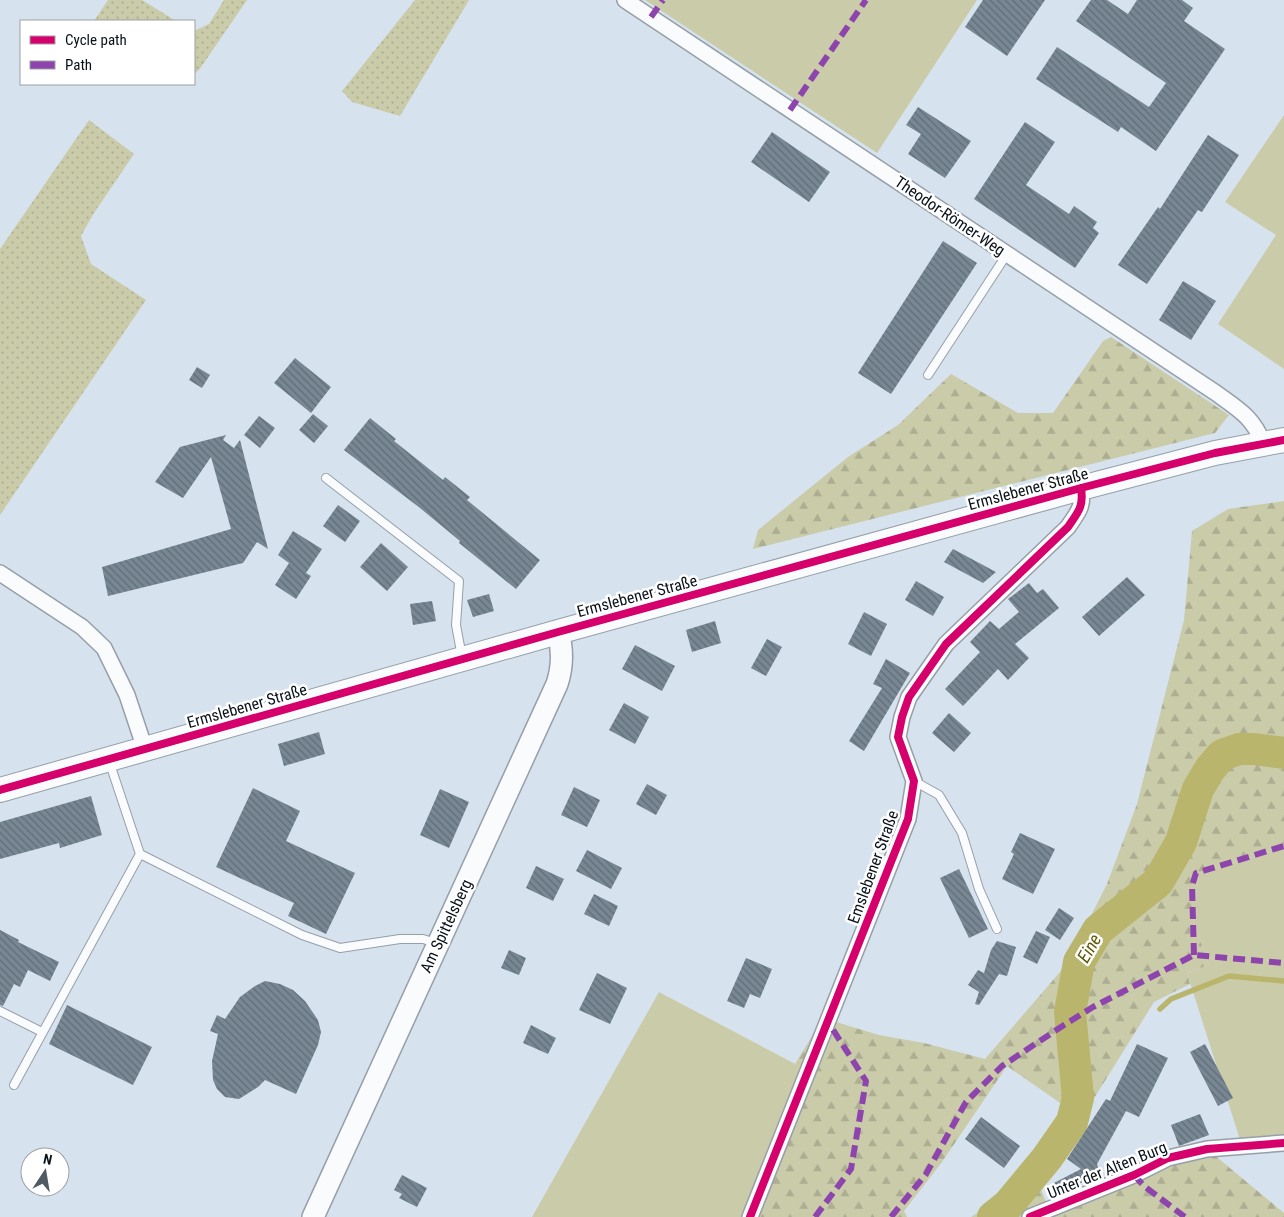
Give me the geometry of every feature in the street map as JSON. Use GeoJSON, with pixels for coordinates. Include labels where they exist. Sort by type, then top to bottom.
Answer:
{"type":"FeatureCollection","features":[{"type":"Feature","properties":{"kind":"main road","name":"Ermslebener Straße"},"geometry":{"type":"LineString","coordinates":[[0,790],[558,632],[1081,488],[1215,453],[1273,441]]}},
{"type":"Feature","properties":{"kind":"main road","name":"Am Spittelsberg"},"geometry":{"type":"LineString","coordinates":[[315,1216],[557,684],[561,672],[562,654],[558,632]]}},
{"type":"Feature","properties":{"kind":"street","name":"Theodor-Römer-Weg"},"geometry":{"type":"LineString","coordinates":[[625,0],[1247,415],[1258,429],[1273,441]]}},
{"type":"Feature","properties":{"kind":"street","name":"Emslebener Straße"},"geometry":{"type":"LineString","coordinates":[[750,1217],[908,819],[914,781],[898,738],[902,717],[909,697],[946,644],[1068,527],[1080,510],[1083,500],[1081,488]]}},
{"type":"Feature","properties":{"kind":"street"},"geometry":{"type":"LineString","coordinates":[[0,573],[82,627],[104,648],[128,694],[145,749]]}},
{"type":"Feature","properties":{"kind":"street","name":"Unter der Alten Burg"},"geometry":{"type":"LineString","coordinates":[[1030,1217],[1134,1175],[1168,1158],[1207,1149],[1284,1143]]}},
{"type":"Feature","properties":{"kind":"lane"},"geometry":{"type":"LineString","coordinates":[[928,374],[1007,254]]}},
{"type":"Feature","properties":{"kind":"lane"},"geometry":{"type":"LineString","coordinates":[[326,478],[459,581],[456,624],[462,659]]}},
{"type":"Feature","properties":{"kind":"lane"},"geometry":{"type":"LineString","coordinates":[[108,759],[140,854],[302,935],[340,948],[400,939],[423,939],[438,944]]}},
{"type":"Feature","properties":{"kind":"lane"},"geometry":{"type":"LineString","coordinates":[[914,781],[939,795],[962,833],[978,890],[997,929]]}},
{"type":"Feature","properties":{"kind":"lane"},"geometry":{"type":"LineString","coordinates":[[14,1085],[140,854]]}},
{"type":"Feature","properties":{"kind":"lane"},"geometry":{"type":"LineString","coordinates":[[0,1011],[42,1032]]}},
{"type":"Feature","properties":{"kind":"green space"},"geometry":{"type":"Polygon","coordinates":[[[108,0],[142,0],[174,20],[95,20],[108,0]]]}},
{"type":"Feature","properties":{"kind":"green space"},"geometry":{"type":"Polygon","coordinates":[[[224,0],[247,0],[195,73],[195,31],[209,24],[224,0]]]}},
{"type":"Feature","properties":{"kind":"green space"},"geometry":{"type":"Polygon","coordinates":[[[415,0],[469,0],[400,116],[352,102],[342,91],[415,0]]]}},
{"type":"Feature","properties":{"kind":"green space"},"geometry":{"type":"Polygon","coordinates":[[[645,0],[977,0],[877,153],[645,0]]]}},
{"type":"Feature","properties":{"kind":"green space"},"geometry":{"type":"Polygon","coordinates":[[[1284,115],[1284,369],[1218,324],[1276,235],[1225,202],[1284,115]]]}},
{"type":"Feature","properties":{"kind":"green space"},"geometry":{"type":"Polygon","coordinates":[[[89,120],[134,154],[94,213],[81,236],[91,264],[146,300],[0,515],[0,249],[89,120]]]}},
{"type":"Feature","properties":{"kind":"green space"},"geometry":{"type":"Polygon","coordinates":[[[1111,337],[1229,415],[1215,433],[753,549],[758,530],[848,457],[898,425],[951,374],[1018,413],[1053,413],[1103,341],[1111,337]]]}},
{"type":"Feature","properties":{"kind":"green space"},"geometry":{"type":"Polygon","coordinates":[[[1284,501],[1284,847],[1199,874],[1193,920],[1209,965],[1187,973],[1190,984],[1154,1002],[1060,1153],[1041,1189],[1047,1205],[1207,1149],[1284,1213],[1284,1217],[971,1217],[1015,1188],[1063,1105],[1007,1066],[942,1162],[904,1211],[907,1217],[741,1217],[751,1199],[801,1067],[795,1064],[823,1018],[879,1035],[924,1043],[985,1059],[1066,965],[1107,884],[1137,804],[1184,620],[1192,531],[1228,509],[1284,501]]]}},
{"type":"Feature","properties":{"kind":"green space"},"geometry":{"type":"Polygon","coordinates":[[[1284,847],[1284,1143],[1242,1146],[1187,973],[1209,965],[1193,920],[1199,874],[1284,847]]]}},
{"type":"Feature","properties":{"kind":"green space"},"geometry":{"type":"Polygon","coordinates":[[[659,992],[801,1067],[767,1162],[741,1217],[532,1217],[659,992]]]}},
{"type":"Feature","properties":{"kind":"building"},"geometry":{"type":"Polygon","coordinates":[[[983,0],[1045,0],[1007,56],[965,27],[983,0]]]}},
{"type":"Feature","properties":{"kind":"building"},"geometry":{"type":"Polygon","coordinates":[[[1091,0],[1107,0],[1128,14],[1137,0],[1182,0],[1193,8],[1184,21],[1225,49],[1156,151],[1121,127],[1118,132],[1036,79],[1057,47],[1149,107],[1166,83],[1076,21],[1091,0]]]}},
{"type":"Feature","properties":{"kind":"building"},"geometry":{"type":"Polygon","coordinates":[[[918,107],[971,141],[945,178],[908,154],[921,134],[906,125],[918,107]]]}},
{"type":"Feature","properties":{"kind":"building"},"geometry":{"type":"Polygon","coordinates":[[[1025,122],[1055,142],[1026,185],[1069,214],[1074,206],[1097,222],[1093,228],[1099,233],[1075,268],[974,199],[1025,122]]]}},
{"type":"Feature","properties":{"kind":"building"},"geometry":{"type":"Polygon","coordinates":[[[772,132],[830,172],[809,202],[751,162],[772,132]]]}},
{"type":"Feature","properties":{"kind":"building"},"geometry":{"type":"Polygon","coordinates":[[[1208,135],[1239,155],[1202,212],[1198,210],[1147,284],[1118,265],[1158,207],[1160,209],[1208,135]]]}},
{"type":"Feature","properties":{"kind":"building"},"geometry":{"type":"Polygon","coordinates":[[[943,241],[977,263],[891,394],[858,373],[943,241]]]}},
{"type":"Feature","properties":{"kind":"building"},"geometry":{"type":"Polygon","coordinates":[[[1183,281],[1216,301],[1191,340],[1159,320],[1183,281]]]}},
{"type":"Feature","properties":{"kind":"building"},"geometry":{"type":"Polygon","coordinates":[[[295,358],[331,387],[311,413],[274,383],[295,358]]]}},
{"type":"Feature","properties":{"kind":"building"},"geometry":{"type":"Polygon","coordinates":[[[197,367],[210,375],[202,388],[189,380],[197,367]]]}},
{"type":"Feature","properties":{"kind":"building"},"geometry":{"type":"Polygon","coordinates":[[[313,414],[328,426],[314,443],[299,430],[313,414]]]}},
{"type":"Feature","properties":{"kind":"building"},"geometry":{"type":"Polygon","coordinates":[[[259,416],[275,428],[260,448],[244,435],[259,416]]]}},
{"type":"Feature","properties":{"kind":"building"},"geometry":{"type":"Polygon","coordinates":[[[370,418],[396,439],[394,441],[443,480],[445,477],[470,497],[467,500],[540,560],[516,589],[459,543],[460,541],[420,508],[344,450],[370,418]]]}},
{"type":"Feature","properties":{"kind":"building"},"geometry":{"type":"Polygon","coordinates":[[[226,435],[223,440],[234,448],[240,440],[268,549],[257,542],[243,563],[108,596],[102,567],[231,529],[211,457],[183,498],[155,482],[180,447],[226,435]]]}},
{"type":"Feature","properties":{"kind":"building"},"geometry":{"type":"Polygon","coordinates":[[[338,505],[360,521],[345,542],[323,526],[338,505]]]}},
{"type":"Feature","properties":{"kind":"building"},"geometry":{"type":"Polygon","coordinates":[[[293,531],[322,549],[306,573],[311,576],[296,599],[275,585],[289,563],[278,555],[293,531]]]}},
{"type":"Feature","properties":{"kind":"building"},"geometry":{"type":"Polygon","coordinates":[[[381,543],[408,567],[387,591],[360,567],[381,543]]]}},
{"type":"Feature","properties":{"kind":"building"},"geometry":{"type":"Polygon","coordinates":[[[953,549],[996,572],[983,583],[944,562],[953,549]]]}},
{"type":"Feature","properties":{"kind":"building"},"geometry":{"type":"Polygon","coordinates":[[[1127,577],[1145,595],[1099,636],[1082,617],[1127,577]]]}},
{"type":"Feature","properties":{"kind":"building"},"geometry":{"type":"Polygon","coordinates":[[[916,581],[944,597],[933,616],[905,600],[916,581]]]}},
{"type":"Feature","properties":{"kind":"building"},"geometry":{"type":"Polygon","coordinates":[[[1029,583],[1037,593],[1043,589],[1059,608],[1015,644],[1029,658],[1008,680],[998,669],[963,706],[945,689],[980,652],[970,642],[990,621],[999,629],[1019,612],[1008,599],[1029,583]]]}},
{"type":"Feature","properties":{"kind":"building"},"geometry":{"type":"Polygon","coordinates":[[[489,594],[494,611],[473,617],[467,600],[489,594]]]}},
{"type":"Feature","properties":{"kind":"building"},"geometry":{"type":"Polygon","coordinates":[[[432,601],[436,621],[413,625],[410,604],[432,601]]]}},
{"type":"Feature","properties":{"kind":"building"},"geometry":{"type":"Polygon","coordinates":[[[864,612],[887,624],[871,656],[848,644],[864,612]]]}},
{"type":"Feature","properties":{"kind":"building"},"geometry":{"type":"Polygon","coordinates":[[[715,621],[721,643],[692,652],[686,630],[715,621]]]}},
{"type":"Feature","properties":{"kind":"building"},"geometry":{"type":"Polygon","coordinates":[[[767,639],[782,647],[766,676],[751,668],[767,639]]]}},
{"type":"Feature","properties":{"kind":"building"},"geometry":{"type":"Polygon","coordinates":[[[635,645],[675,666],[662,691],[622,669],[635,645]]]}},
{"type":"Feature","properties":{"kind":"building"},"geometry":{"type":"Polygon","coordinates":[[[886,659],[910,673],[864,751],[849,741],[882,688],[873,684],[886,659]]]}},
{"type":"Feature","properties":{"kind":"building"},"geometry":{"type":"Polygon","coordinates":[[[624,703],[649,717],[635,744],[609,730],[624,703]]]}},
{"type":"Feature","properties":{"kind":"building"},"geometry":{"type":"Polygon","coordinates":[[[949,713],[971,733],[954,752],[932,733],[949,713]]]}},
{"type":"Feature","properties":{"kind":"building"},"geometry":{"type":"Polygon","coordinates":[[[319,732],[325,754],[284,766],[278,744],[319,732]]]}},
{"type":"Feature","properties":{"kind":"building"},"geometry":{"type":"Polygon","coordinates":[[[647,784],[667,795],[656,815],[636,804],[647,784]]]}},
{"type":"Feature","properties":{"kind":"building"},"geometry":{"type":"Polygon","coordinates":[[[574,787],[600,800],[587,827],[561,815],[574,787]]]}},
{"type":"Feature","properties":{"kind":"building"},"geometry":{"type":"Polygon","coordinates":[[[253,788],[300,811],[286,841],[355,873],[326,934],[288,916],[294,903],[216,867],[253,788]]]}},
{"type":"Feature","properties":{"kind":"building"},"geometry":{"type":"Polygon","coordinates":[[[440,789],[469,802],[449,848],[420,835],[440,789]]]}},
{"type":"Feature","properties":{"kind":"building"},"geometry":{"type":"Polygon","coordinates":[[[91,796],[102,835],[60,848],[59,843],[0,859],[0,822],[91,796]]]}},
{"type":"Feature","properties":{"kind":"building"},"geometry":{"type":"Polygon","coordinates":[[[1020,833],[1055,849],[1033,894],[1002,879],[1014,854],[1011,852],[1020,833]]]}},
{"type":"Feature","properties":{"kind":"building"},"geometry":{"type":"Polygon","coordinates":[[[587,850],[622,868],[611,889],[576,871],[587,850]]]}},
{"type":"Feature","properties":{"kind":"building"},"geometry":{"type":"Polygon","coordinates":[[[536,866],[564,879],[553,901],[526,888],[536,866]]]}},
{"type":"Feature","properties":{"kind":"building"},"geometry":{"type":"Polygon","coordinates":[[[959,869],[988,929],[969,938],[940,878],[959,869]]]}},
{"type":"Feature","properties":{"kind":"building"},"geometry":{"type":"Polygon","coordinates":[[[594,894],[618,906],[609,926],[584,914],[594,894]]]}},
{"type":"Feature","properties":{"kind":"building"},"geometry":{"type":"Polygon","coordinates":[[[1059,908],[1074,918],[1060,940],[1045,930],[1059,908]]]}},
{"type":"Feature","properties":{"kind":"building"},"geometry":{"type":"Polygon","coordinates":[[[0,930],[19,940],[18,942],[59,962],[50,981],[28,970],[20,987],[14,984],[3,1006],[0,1005],[0,930]]]}},
{"type":"Feature","properties":{"kind":"building"},"geometry":{"type":"Polygon","coordinates":[[[1036,931],[1050,937],[1037,964],[1023,957],[1036,931]]]}},
{"type":"Feature","properties":{"kind":"building"},"geometry":{"type":"Polygon","coordinates":[[[997,941],[1016,947],[1007,976],[999,974],[979,1005],[975,1004],[979,992],[968,985],[978,970],[984,973],[991,950],[997,941]]]}},
{"type":"Feature","properties":{"kind":"building"},"geometry":{"type":"Polygon","coordinates":[[[509,950],[526,958],[519,975],[501,968],[509,950]]]}},
{"type":"Feature","properties":{"kind":"building"},"geometry":{"type":"Polygon","coordinates":[[[746,958],[772,969],[760,998],[750,994],[744,1008],[727,1001],[746,958]]]}},
{"type":"Feature","properties":{"kind":"building"},"geometry":{"type":"Polygon","coordinates":[[[597,973],[627,988],[610,1024],[579,1010],[597,973]]]}},
{"type":"Feature","properties":{"kind":"building"},"geometry":{"type":"Polygon","coordinates":[[[265,981],[280,984],[293,990],[305,1001],[318,1020],[321,1032],[318,1045],[296,1094],[265,1080],[258,1087],[239,1099],[225,1097],[217,1089],[213,1080],[212,1061],[218,1034],[210,1031],[217,1015],[225,1019],[240,997],[265,981]]]}},
{"type":"Feature","properties":{"kind":"building"},"geometry":{"type":"Polygon","coordinates":[[[67,1005],[152,1047],[133,1085],[49,1044],[67,1005]]]}},
{"type":"Feature","properties":{"kind":"building"},"geometry":{"type":"Polygon","coordinates":[[[531,1025],[556,1038],[548,1054],[523,1043],[531,1025]]]}},
{"type":"Feature","properties":{"kind":"building"},"geometry":{"type":"Polygon","coordinates":[[[1137,1044],[1168,1058],[1139,1117],[1126,1111],[1097,1164],[1101,1178],[1057,1189],[1054,1183],[1081,1169],[1067,1159],[1106,1099],[1110,1101],[1137,1044]]]}},
{"type":"Feature","properties":{"kind":"building"},"geometry":{"type":"Polygon","coordinates":[[[1205,1044],[1233,1098],[1218,1106],[1190,1052],[1205,1044]]]}},
{"type":"Feature","properties":{"kind":"building"},"geometry":{"type":"Polygon","coordinates":[[[1200,1114],[1209,1135],[1179,1146],[1171,1125],[1200,1114]]]}},
{"type":"Feature","properties":{"kind":"building"},"geometry":{"type":"Polygon","coordinates":[[[981,1117],[1020,1146],[1004,1168],[965,1139],[981,1117]]]}},
{"type":"Feature","properties":{"kind":"building"},"geometry":{"type":"Polygon","coordinates":[[[402,1175],[427,1188],[417,1207],[399,1198],[402,1194],[394,1190],[402,1175]]]}},
{"type":"Feature","properties":{"kind":"waterway","name":"Eine"},"geometry":{"type":"LineString","coordinates":[[993,1217],[1008,1205],[1047,1158],[1072,1122],[1078,1098],[1070,1012],[1079,962],[1098,930],[1158,882],[1181,842],[1198,789],[1210,769],[1222,755],[1239,749],[1284,753]]}},
{"type":"Feature","properties":{"kind":"waterway"},"geometry":{"type":"LineString","coordinates":[[1160,1009],[1171,999],[1229,976],[1284,981]]}},
{"type":"Feature","properties":{"kind":"marked path"},"geometry":{"type":"LineString","coordinates":[[651,17],[663,0]]}},
{"type":"Feature","properties":{"kind":"marked path"},"geometry":{"type":"LineString","coordinates":[[790,110],[866,0]]}},
{"type":"Feature","properties":{"kind":"marked path"},"geometry":{"type":"LineString","coordinates":[[1194,955],[1192,886],[1196,873],[1284,846]]}},
{"type":"Feature","properties":{"kind":"marked path"},"geometry":{"type":"LineString","coordinates":[[891,1217],[926,1174],[966,1102],[1002,1066],[1064,1025],[1093,1007],[1194,955],[1284,963]]}},
{"type":"Feature","properties":{"kind":"marked path"},"geometry":{"type":"LineString","coordinates":[[815,1217],[851,1169],[866,1081],[828,1022]]}},
{"type":"Feature","properties":{"kind":"marked path"},"geometry":{"type":"LineString","coordinates":[[1134,1175],[1144,1186],[1185,1217]]}},
{"type":"Feature","properties":{"kind":"cycle path"},"geometry":{"type":"LineString","coordinates":[[0,790],[558,632],[1081,488],[1215,453],[1284,440]]}},
{"type":"Feature","properties":{"kind":"cycle path"},"geometry":{"type":"LineString","coordinates":[[750,1217],[908,819],[914,781],[898,737],[909,697],[946,644],[1068,527],[1081,505],[1081,488]]}},
{"type":"Feature","properties":{"kind":"cycle path"},"geometry":{"type":"LineString","coordinates":[[1030,1217],[1134,1175],[1168,1158],[1207,1149],[1284,1143]]}}]}
